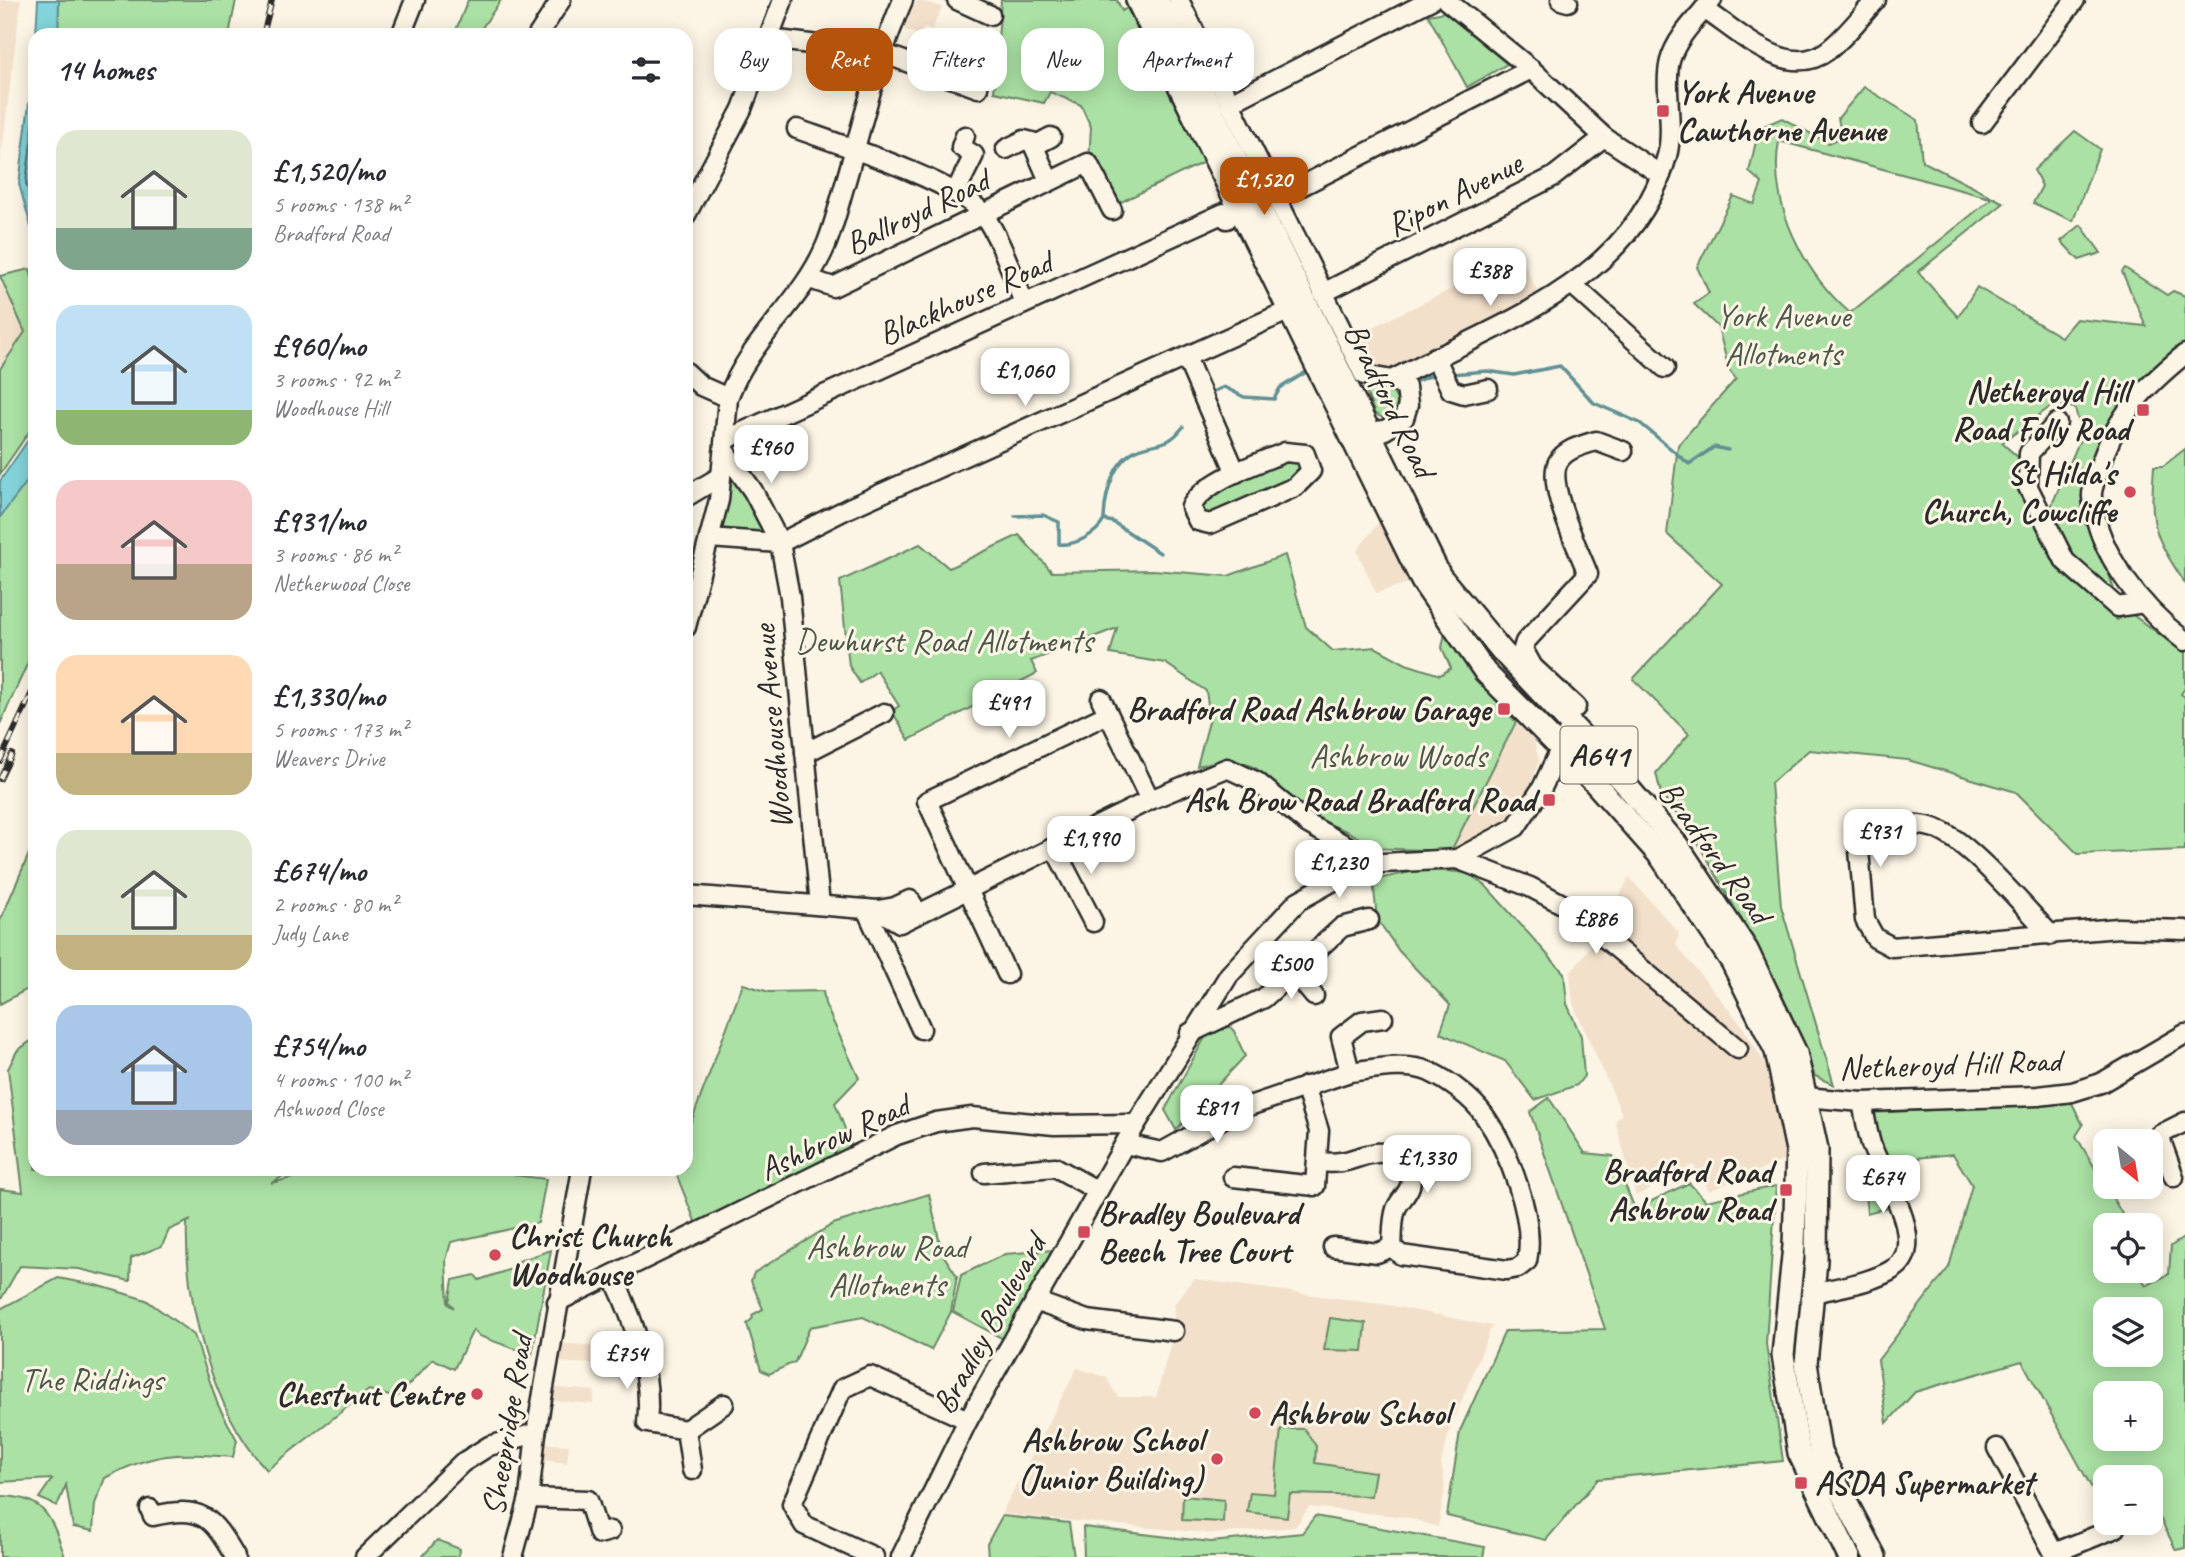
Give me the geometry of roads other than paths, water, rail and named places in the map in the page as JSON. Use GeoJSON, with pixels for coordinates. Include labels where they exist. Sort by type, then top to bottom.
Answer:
{"type":"FeatureCollection","features":[{"type":"Feature","properties":{"kind":"main road","name":"A641"},"geometry":{"type":"LineString","coordinates":[[1137,0],[1306,302],[1349,433],[1422,581],[1485,672],[1560,747]]}},
{"type":"Feature","properties":{"kind":"main road","name":"Bradford Road"},"geometry":{"type":"LineString","coordinates":[[1175,0],[1306,302],[1440,576],[1502,651],[1678,846],[1747,950],[1796,1052],[1797,1096],[1807,1149],[1813,1293],[1806,1363],[1820,1452],[1875,1557]]}},
{"type":"Feature","properties":{"kind":"main road","name":"Bradford Road"},"geometry":{"type":"LineString","coordinates":[[1560,747],[1661,857],[1732,962],[1797,1096]]}},
{"type":"Feature","properties":{"kind":"main road","name":"Bradford Road"},"geometry":{"type":"LineString","coordinates":[[1807,1149],[1783,1355],[1799,1453],[1849,1557]]}},
{"type":"Feature","properties":{"kind":"street"},"geometry":{"type":"LineString","coordinates":[[404,28],[415,0]]}},
{"type":"Feature","properties":{"kind":"street"},"geometry":{"type":"LineString","coordinates":[[543,28],[561,0]]}},
{"type":"Feature","properties":{"kind":"street"},"geometry":{"type":"LineString","coordinates":[[774,28],[783,0]]}},
{"type":"Feature","properties":{"kind":"street"},"geometry":{"type":"LineString","coordinates":[[892,28],[903,0]]}},
{"type":"Feature","properties":{"kind":"street"},"geometry":{"type":"LineString","coordinates":[[957,0],[990,15]]}},
{"type":"Feature","properties":{"kind":"street","name":"Bradford Road"},"geometry":{"type":"LineString","coordinates":[[1175,0],[1230,103],[1276,199],[1306,302],[1364,375],[1392,380]]}},
{"type":"Feature","properties":{"kind":"street"},"geometry":{"type":"LineString","coordinates":[[1230,103],[1431,0]]}},
{"type":"Feature","properties":{"kind":"street"},"geometry":{"type":"LineString","coordinates":[[1446,0],[1531,69],[1604,137],[1661,175]]}},
{"type":"Feature","properties":{"kind":"street"},"geometry":{"type":"LineString","coordinates":[[1392,380],[1573,285],[1607,258],[1642,214],[1661,175],[1668,154],[1671,113],[1669,64],[1675,47],[1708,5],[1777,56],[1794,62],[1806,61],[1826,52],[1876,0]]}},
{"type":"Feature","properties":{"kind":"street"},"geometry":{"type":"LineString","coordinates":[[1982,122],[2075,0]]}},
{"type":"Feature","properties":{"kind":"street"},"geometry":{"type":"LineString","coordinates":[[1276,199],[1531,69]]}},
{"type":"Feature","properties":{"kind":"street"},"geometry":{"type":"LineString","coordinates":[[693,202],[749,91]]}},
{"type":"Feature","properties":{"kind":"street"},"geometry":{"type":"LineString","coordinates":[[693,600],[721,476],[728,398],[734,383],[810,278],[827,244],[871,91]]}},
{"type":"Feature","properties":{"kind":"street"},"geometry":{"type":"LineString","coordinates":[[797,129],[955,193],[983,213],[1024,303]]}},
{"type":"Feature","properties":{"kind":"street"},"geometry":{"type":"LineString","coordinates":[[955,193],[974,155],[961,147],[965,136]]}},
{"type":"Feature","properties":{"kind":"street","name":"Ballroyd Road"},"geometry":{"type":"LineString","coordinates":[[1006,149],[1024,140],[1034,146],[1051,137]]}},
{"type":"Feature","properties":{"kind":"street","name":"Ripon Avenue"},"geometry":{"type":"LineString","coordinates":[[780,543],[849,508],[1306,302],[1553,177],[1604,137]]}},
{"type":"Feature","properties":{"kind":"street"},"geometry":{"type":"LineString","coordinates":[[1034,146],[1049,181]]}},
{"type":"Feature","properties":{"kind":"street","name":"Ballroyd Road"},"geometry":{"type":"LineString","coordinates":[[810,278],[832,287],[1088,163],[1112,210]]}},
{"type":"Feature","properties":{"kind":"street","name":"Blackhouse Road"},"geometry":{"type":"LineString","coordinates":[[725,445],[1024,303],[1224,213],[1227,219]]}},
{"type":"Feature","properties":{"kind":"street"},"geometry":{"type":"LineString","coordinates":[[1573,285],[1665,368]]}},
{"type":"Feature","properties":{"kind":"street"},"geometry":{"type":"LineString","coordinates":[[2185,355],[2149,384],[2108,438],[2092,496],[2110,557],[2152,614],[2185,641]]}},
{"type":"Feature","properties":{"kind":"street"},"geometry":{"type":"LineString","coordinates":[[1186,357],[1236,473]]}},
{"type":"Feature","properties":{"kind":"street"},"geometry":{"type":"LineString","coordinates":[[1435,357],[1451,390],[1464,394],[1488,389]]}},
{"type":"Feature","properties":{"kind":"street"},"geometry":{"type":"LineString","coordinates":[[693,379],[701,386],[728,398]]}},
{"type":"Feature","properties":{"kind":"street"},"geometry":{"type":"LineString","coordinates":[[1349,433],[1385,430],[1404,418],[1408,405],[1406,387],[1392,380]]}},
{"type":"Feature","properties":{"kind":"street"},"geometry":{"type":"LineString","coordinates":[[2057,424],[2029,453],[2028,487],[2065,561],[2118,607],[2144,603]]}},
{"type":"Feature","properties":{"kind":"street"},"geometry":{"type":"LineString","coordinates":[[1457,859],[1516,827],[1542,788],[1576,707],[1533,667],[1523,649],[1525,642],[1588,574],[1554,482],[1558,462],[1574,448],[1596,441],[1623,452]]}},
{"type":"Feature","properties":{"kind":"street","name":"Woodhouse Avenue"},"geometry":{"type":"LineString","coordinates":[[725,445],[780,543],[790,597],[820,905]]}},
{"type":"Feature","properties":{"kind":"street"},"geometry":{"type":"LineString","coordinates":[[1285,452],[1306,454],[1311,471],[1295,487],[1233,516],[1210,524],[1198,521],[1191,507],[1197,495],[1236,473],[1285,452]]}},
{"type":"Feature","properties":{"kind":"street"},"geometry":{"type":"LineString","coordinates":[[693,493],[721,476]]}},
{"type":"Feature","properties":{"kind":"street"},"geometry":{"type":"LineString","coordinates":[[709,538],[780,543]]}},
{"type":"Feature","properties":{"kind":"street"},"geometry":{"type":"LineString","coordinates":[[1502,651],[1523,649]]}},
{"type":"Feature","properties":{"kind":"street"},"geometry":{"type":"LineString","coordinates":[[1007,974],[927,801],[1104,707],[1150,800]]}},
{"type":"Feature","properties":{"kind":"street"},"geometry":{"type":"LineString","coordinates":[[805,753],[884,713]]}},
{"type":"Feature","properties":{"kind":"street"},"geometry":{"type":"LineString","coordinates":[[877,934],[1150,800],[1227,768],[1257,782],[1308,824],[1348,846],[1364,864]]}},
{"type":"Feature","properties":{"kind":"street"},"geometry":{"type":"LineString","coordinates":[[2051,935],[1978,860],[1941,830],[1898,824],[1872,828],[1859,850],[1866,920],[1875,938],[1892,947],[2051,935],[2118,928],[2185,930]]}},
{"type":"Feature","properties":{"kind":"street"},"geometry":{"type":"LineString","coordinates":[[1054,847],[1093,922]]}},
{"type":"Feature","properties":{"kind":"street"},"geometry":{"type":"LineString","coordinates":[[1136,1124],[1190,1033],[1229,975],[1297,901],[1364,864],[1457,859],[1530,887],[1566,906],[1738,1049]]}},
{"type":"Feature","properties":{"kind":"street"},"geometry":{"type":"LineString","coordinates":[[693,896],[872,910],[895,907],[910,900],[918,914]]}},
{"type":"Feature","properties":{"kind":"street"},"geometry":{"type":"LineString","coordinates":[[872,910],[900,923]]}},
{"type":"Feature","properties":{"kind":"street"},"geometry":{"type":"LineString","coordinates":[[872,910],[877,934],[921,1029]]}},
{"type":"Feature","properties":{"kind":"street"},"geometry":{"type":"LineString","coordinates":[[1190,1033],[1265,998],[1342,927],[1369,920]]}},
{"type":"Feature","properties":{"kind":"street"},"geometry":{"type":"LineString","coordinates":[[1295,972],[1314,996]]}},
{"type":"Feature","properties":{"kind":"street"},"geometry":{"type":"LineString","coordinates":[[1350,1072],[1341,1037],[1362,1021],[1383,1018]]}},
{"type":"Feature","properties":{"kind":"street","name":"Netheroyd Hill Road"},"geometry":{"type":"LineString","coordinates":[[1797,1096],[1862,1102],[2038,1096],[2072,1092],[2101,1083],[2185,1034]]}},
{"type":"Feature","properties":{"kind":"street"},"geometry":{"type":"LineString","coordinates":[[1125,1144],[1162,1152],[1240,1109],[1350,1072],[1385,1067],[1428,1071],[1459,1091],[1483,1113],[1503,1146],[1519,1192],[1527,1227],[1527,1261],[1518,1268],[1507,1269],[1401,1255],[1392,1247]]}},
{"type":"Feature","properties":{"kind":"street"},"geometry":{"type":"LineString","coordinates":[[1233,1177],[1315,1186],[1319,1162],[1319,1131],[1305,1086]]}},
{"type":"Feature","properties":{"kind":"street"},"geometry":{"type":"LineString","coordinates":[[1813,1293],[1872,1279],[1894,1269],[1904,1255],[1906,1226],[1902,1210],[1871,1145],[1862,1102]]}},
{"type":"Feature","properties":{"kind":"street","name":"Ashbrow Road"},"geometry":{"type":"LineString","coordinates":[[557,1302],[897,1135],[936,1122],[972,1116],[1054,1125],[1136,1124]]}},
{"type":"Feature","properties":{"kind":"street"},"geometry":{"type":"LineString","coordinates":[[2174,1177],[2159,1135],[2185,1122]]}},
{"type":"Feature","properties":{"kind":"street","name":"Bradley Boulevard"},"geometry":{"type":"LineString","coordinates":[[901,1557],[968,1420],[1136,1124]]}},
{"type":"Feature","properties":{"kind":"street"},"geometry":{"type":"LineString","coordinates":[[1319,1162],[1342,1165],[1377,1153],[1390,1155],[1402,1162],[1410,1173],[1409,1187],[1396,1208],[1392,1247]]}},
{"type":"Feature","properties":{"kind":"street"},"geometry":{"type":"LineString","coordinates":[[984,1173],[1055,1167],[1098,1191]]}},
{"type":"Feature","properties":{"kind":"street","name":"Sheepridge Road"},"geometry":{"type":"LineString","coordinates":[[513,1557],[529,1498],[536,1433],[557,1302],[581,1176]]}},
{"type":"Feature","properties":{"kind":"street"},"geometry":{"type":"LineString","coordinates":[[1333,1247],[1377,1253],[1392,1247]]}},
{"type":"Feature","properties":{"kind":"street"},"geometry":{"type":"LineString","coordinates":[[613,1276],[630,1313],[642,1360],[647,1423],[686,1430],[724,1404]]}},
{"type":"Feature","properties":{"kind":"street"},"geometry":{"type":"LineString","coordinates":[[1035,1301],[1087,1320],[1174,1331]]}},
{"type":"Feature","properties":{"kind":"street"},"geometry":{"type":"LineString","coordinates":[[874,1557],[804,1525],[792,1504],[842,1389],[870,1376],[968,1420]]}},
{"type":"Feature","properties":{"kind":"street"},"geometry":{"type":"LineString","coordinates":[[686,1430],[692,1470]]}},
{"type":"Feature","properties":{"kind":"street"},"geometry":{"type":"LineString","coordinates":[[365,1557],[462,1463],[489,1446],[536,1433]]}},
{"type":"Feature","properties":{"kind":"street"},"geometry":{"type":"LineString","coordinates":[[1997,1448],[2055,1555],[2100,1535]]}},
{"type":"Feature","properties":{"kind":"street"},"geometry":{"type":"LineString","coordinates":[[529,1498],[588,1500],[599,1534]]}},
{"type":"Feature","properties":{"kind":"street"},"geometry":{"type":"LineString","coordinates":[[153,1517],[189,1510],[216,1525],[235,1557]]}},
{"type":"Feature","properties":{"kind":"water"},"geometry":{"type":"Polygon","coordinates":[[[38,0],[59,0],[58,28],[36,28],[38,0]]]}},
{"type":"Feature","properties":{"kind":"water"},"geometry":{"type":"Polygon","coordinates":[[[28,111],[28,216],[19,184],[28,111]]]}},
{"type":"Feature","properties":{"kind":"water"},"geometry":{"type":"Polygon","coordinates":[[[28,440],[28,480],[0,517],[0,481],[28,440]]]}},
{"type":"Feature","properties":{"kind":"waterway"},"geometry":{"type":"LineString","coordinates":[[1451,374],[1487,371],[1514,375],[1560,366],[1594,403],[1640,423],[1689,464],[1714,447],[1728,450]]}},
{"type":"Feature","properties":{"kind":"waterway"},"geometry":{"type":"LineString","coordinates":[[1214,391],[1224,387],[1244,397],[1274,399],[1280,388],[1308,371]]}},
{"type":"Feature","properties":{"kind":"waterway"},"geometry":{"type":"LineString","coordinates":[[1411,383],[1435,374]]}},
{"type":"Feature","properties":{"kind":"waterway"},"geometry":{"type":"LineString","coordinates":[[1104,519],[1109,486],[1126,457],[1134,451],[1170,439],[1183,427]]}},
{"type":"Feature","properties":{"kind":"waterway"},"geometry":{"type":"LineString","coordinates":[[1015,516],[1043,515],[1059,522],[1059,544],[1085,538],[1104,520],[1113,522],[1160,553]]}},
{"type":"Feature","properties":{"kind":"railway"},"geometry":{"type":"LineString","coordinates":[[265,28],[272,0]]}},
{"type":"Feature","properties":{"kind":"railway"},"geometry":{"type":"LineString","coordinates":[[0,761],[28,701]]}},
{"type":"Feature","properties":{"kind":"railway"},"geometry":{"type":"LineString","coordinates":[[0,779],[12,754]]}},
{"type":"Feature","properties":{"kind":"place","name":"York Avenue Cawthorne Avenue"},"geometry":{"type":"Point","coordinates":[1663,111]}},
{"type":"Feature","properties":{"kind":"place","name":"Netheroyd Hill Road Folly Road"},"geometry":{"type":"Point","coordinates":[2143,410]}},
{"type":"Feature","properties":{"kind":"place","name":"St Hilda's Church, Cowcliffe"},"geometry":{"type":"Point","coordinates":[2130,492]}},
{"type":"Feature","properties":{"kind":"place","name":"Bradford Road Ashbrow Garage"},"geometry":{"type":"Point","coordinates":[1504,709]}},
{"type":"Feature","properties":{"kind":"place","name":"Ash Brow Road Bradford Road"},"geometry":{"type":"Point","coordinates":[1549,800]}},
{"type":"Feature","properties":{"kind":"place","name":"Bradford Road Ashbrow Road"},"geometry":{"type":"Point","coordinates":[1786,1190]}},
{"type":"Feature","properties":{"kind":"place","name":"Bradley Boulevard Beech Tree Court"},"geometry":{"type":"Point","coordinates":[1084,1232]}},
{"type":"Feature","properties":{"kind":"place","name":"Christ Church Woodhouse"},"geometry":{"type":"Point","coordinates":[495,1255]}},
{"type":"Feature","properties":{"kind":"place","name":"Chestnut Centre"},"geometry":{"type":"Point","coordinates":[477,1394]}},
{"type":"Feature","properties":{"kind":"place","name":"Ashbrow School"},"geometry":{"type":"Point","coordinates":[1255,1413]}},
{"type":"Feature","properties":{"kind":"place","name":"Ashbrow School (Junior Building)"},"geometry":{"type":"Point","coordinates":[1217,1459]}},
{"type":"Feature","properties":{"kind":"place","name":"ASDA Supermarket"},"geometry":{"type":"Point","coordinates":[1801,1483]}},
{"type":"Feature","properties":{"kind":"park label","name":"York Avenue Allotments"},"geometry":{"type":"Point","coordinates":[1783,335]}},
{"type":"Feature","properties":{"kind":"park label","name":"Dewhurst Road Allotments"},"geometry":{"type":"Point","coordinates":[944,641]}},
{"type":"Feature","properties":{"kind":"park label","name":"Ashbrow Woods"},"geometry":{"type":"Point","coordinates":[1398,756]}},
{"type":"Feature","properties":{"kind":"park label","name":"Ashbrow Road Allotments"},"geometry":{"type":"Point","coordinates":[887,1266]}},
{"type":"Feature","properties":{"kind":"park label","name":"The Riddings"},"geometry":{"type":"Point","coordinates":[92,1380]}}]}
